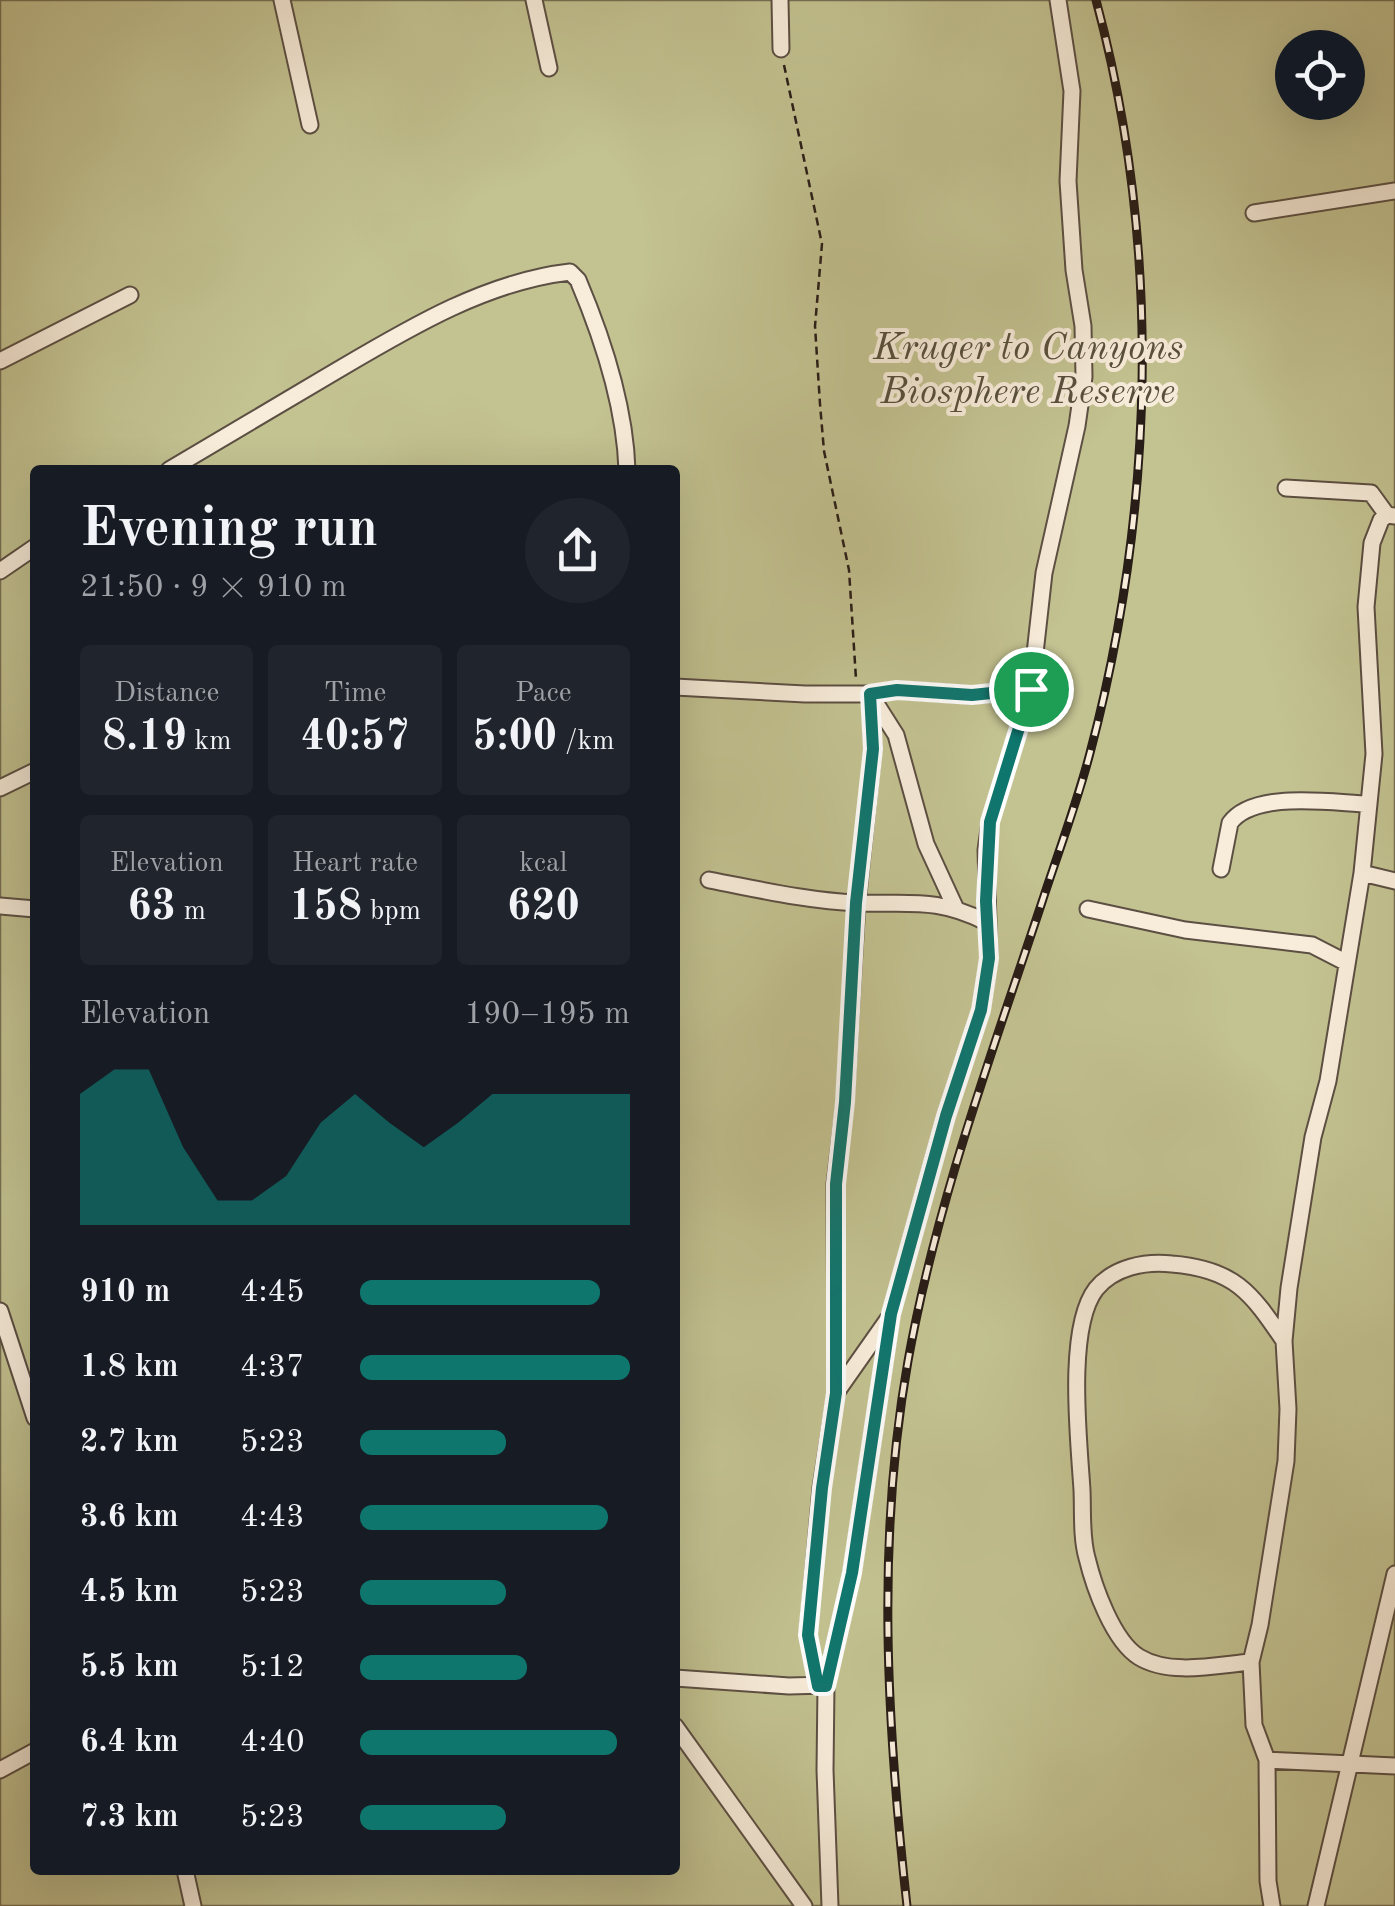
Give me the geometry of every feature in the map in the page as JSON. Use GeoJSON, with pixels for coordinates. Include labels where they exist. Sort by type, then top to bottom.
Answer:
{"type":"FeatureCollection","features":[{"type":"Feature","properties":{"kind":"street"},"geometry":{"type":"LineString","coordinates":[[282,0],[310,125]]}},
{"type":"Feature","properties":{"kind":"street"},"geometry":{"type":"LineString","coordinates":[[534,0],[549,68]]}},
{"type":"Feature","properties":{"kind":"street"},"geometry":{"type":"LineString","coordinates":[[780,0],[781,49]]}},
{"type":"Feature","properties":{"kind":"street"},"geometry":{"type":"LineString","coordinates":[[822,1686],[852,1573],[891,1314],[941,1132],[981,1010],[989,958],[986,922],[990,822],[1031,689],[1044,573],[1078,426],[1084,377],[1083,326],[1068,181],[1072,91],[1058,0]]}},
{"type":"Feature","properties":{"kind":"street"},"geometry":{"type":"LineString","coordinates":[[1254,213],[1395,191]]}},
{"type":"Feature","properties":{"kind":"street"},"geometry":{"type":"LineString","coordinates":[[178,465],[419,325],[522,281],[570,272],[583,292],[606,356],[624,427],[627,465]]}},
{"type":"Feature","properties":{"kind":"street"},"geometry":{"type":"LineString","coordinates":[[0,362],[130,295]]}},
{"type":"Feature","properties":{"kind":"street"},"geometry":{"type":"LineString","coordinates":[[1272,1906],[1268,1881],[1267,1760],[1254,1725],[1251,1662],[1286,1461],[1284,1341],[1312,1137],[1328,1081],[1362,873],[1374,754],[1366,607],[1372,543],[1382,520],[1391,515],[1371,493],[1286,488]]}},
{"type":"Feature","properties":{"kind":"street"},"geometry":{"type":"LineString","coordinates":[[0,571],[30,550]]}},
{"type":"Feature","properties":{"kind":"street"},"geometry":{"type":"LineString","coordinates":[[680,687],[972,695],[1031,689]]}},
{"type":"Feature","properties":{"kind":"street"},"geometry":{"type":"LineString","coordinates":[[830,1906],[822,1686],[808,1635],[836,1393],[836,1184],[845,1102],[856,903],[873,749],[863,694]]}},
{"type":"Feature","properties":{"kind":"street"},"geometry":{"type":"LineString","coordinates":[[863,694],[896,736],[926,844],[956,907]]}},
{"type":"Feature","properties":{"kind":"street"},"geometry":{"type":"LineString","coordinates":[[0,788],[30,773]]}},
{"type":"Feature","properties":{"kind":"street"},"geometry":{"type":"LineString","coordinates":[[1221,869],[1232,820],[1250,807],[1269,802],[1369,804]]}},
{"type":"Feature","properties":{"kind":"street"},"geometry":{"type":"LineString","coordinates":[[1362,873],[1395,881]]}},
{"type":"Feature","properties":{"kind":"street"},"geometry":{"type":"LineString","coordinates":[[709,880],[856,903],[908,902],[956,907],[986,922]]}},
{"type":"Feature","properties":{"kind":"street"},"geometry":{"type":"LineString","coordinates":[[0,906],[30,909]]}},
{"type":"Feature","properties":{"kind":"street"},"geometry":{"type":"LineString","coordinates":[[1088,908],[1185,930],[1312,944],[1347,962]]}},
{"type":"Feature","properties":{"kind":"street"},"geometry":{"type":"LineString","coordinates":[[1251,1662],[1191,1667],[1156,1664],[1136,1656],[1122,1639],[1098,1594],[1085,1554],[1078,1350],[1085,1314],[1094,1292],[1106,1278],[1142,1263],[1159,1262],[1211,1270],[1233,1279],[1252,1296],[1284,1341]]}},
{"type":"Feature","properties":{"kind":"street"},"geometry":{"type":"LineString","coordinates":[[0,1311],[30,1403]]}},
{"type":"Feature","properties":{"kind":"street"},"geometry":{"type":"LineString","coordinates":[[836,1393],[891,1314]]}},
{"type":"Feature","properties":{"kind":"street"},"geometry":{"type":"LineString","coordinates":[[1316,1906],[1395,1574]]}},
{"type":"Feature","properties":{"kind":"street"},"geometry":{"type":"LineString","coordinates":[[680,1678],[822,1686]]}},
{"type":"Feature","properties":{"kind":"street"},"geometry":{"type":"LineString","coordinates":[[680,1733],[804,1906]]}},
{"type":"Feature","properties":{"kind":"street"},"geometry":{"type":"LineString","coordinates":[[0,1770],[30,1754]]}},
{"type":"Feature","properties":{"kind":"street"},"geometry":{"type":"LineString","coordinates":[[1267,1760],[1395,1766]]}},
{"type":"Feature","properties":{"kind":"street"},"geometry":{"type":"LineString","coordinates":[[186,1875],[193,1906]]}},
{"type":"Feature","properties":{"kind":"path"},"geometry":{"type":"LineString","coordinates":[[781,49],[822,244],[814,326],[824,451],[849,570],[863,694]]}},
{"type":"Feature","properties":{"kind":"green space","name":"Kruger to Canyons Biosphere Reserve"},"geometry":{"type":"Polygon","coordinates":[[[0,0],[1395,0],[1395,1906],[0,1906],[0,0]]]}},
{"type":"Feature","properties":{"kind":"railway"},"geometry":{"type":"LineString","coordinates":[[907,1906],[890,1702],[888,1565],[898,1429],[908,1361],[950,1187],[1090,753],[1112,660],[1138,472],[1142,377],[1140,281],[1132,187],[1117,93],[1096,0]]}},
{"type":"Feature","properties":{"kind":"route"},"geometry":{"type":"LineString","coordinates":[[1031,689],[990,822],[986,850],[988,978],[891,1314],[852,1573],[826,1686],[818,1686],[808,1635],[836,1393],[836,1184],[845,1102],[856,903],[873,749],[870,694],[897,690],[972,695],[1031,689]]}}]}
